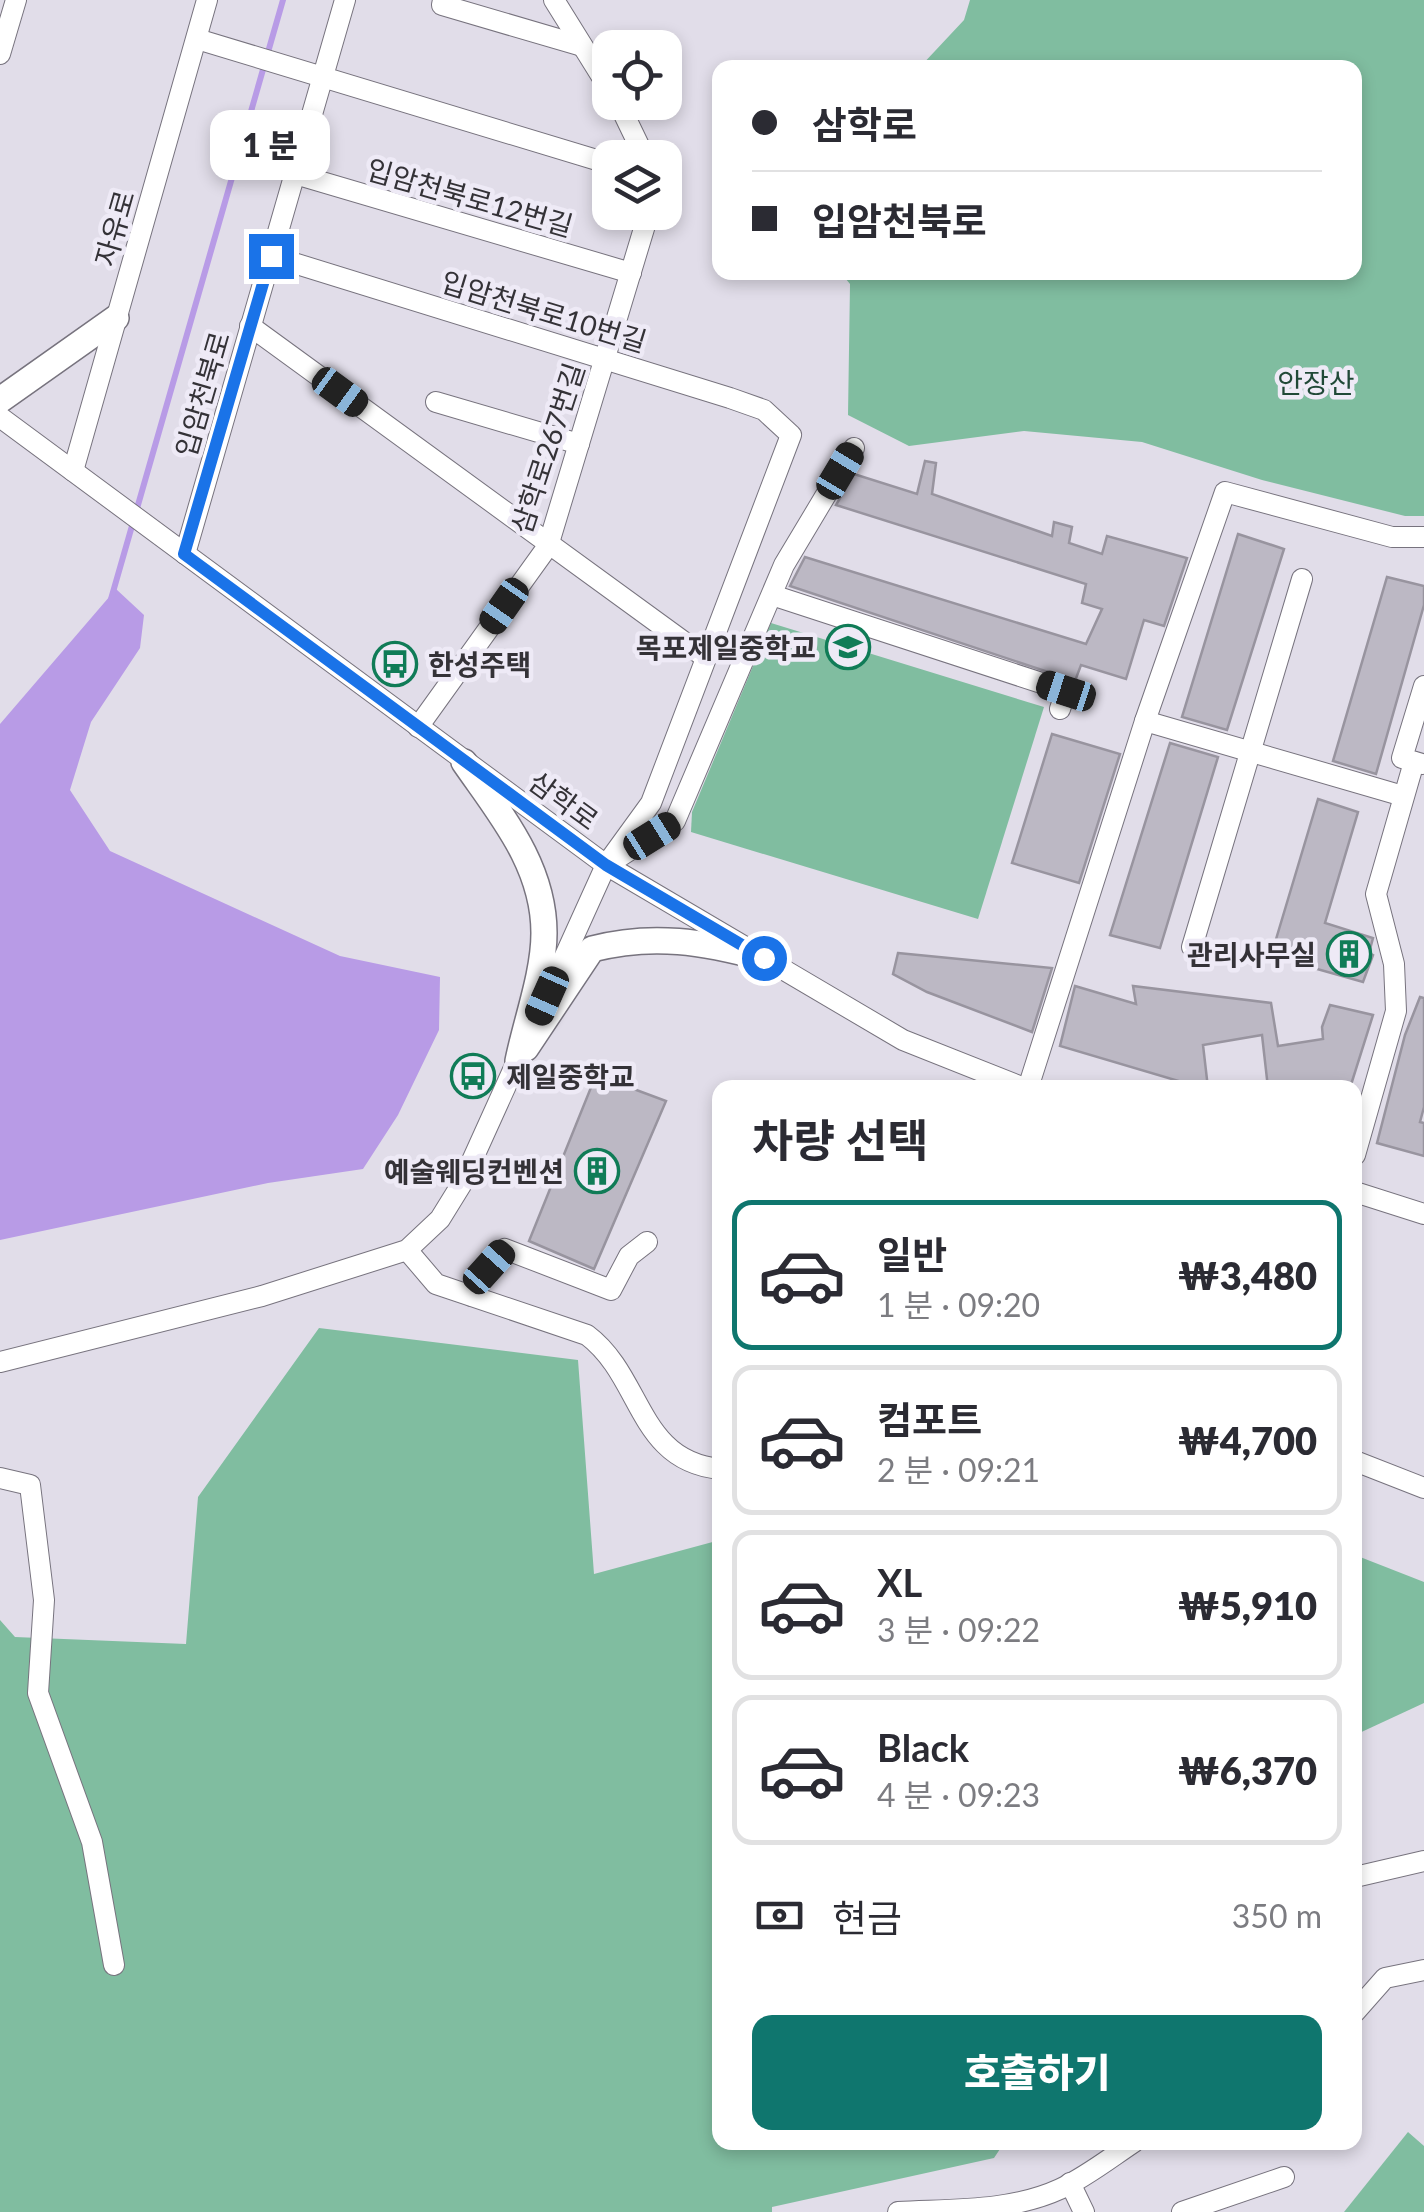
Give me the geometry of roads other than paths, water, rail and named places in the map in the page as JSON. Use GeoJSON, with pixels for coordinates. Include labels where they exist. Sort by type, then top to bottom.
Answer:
{"type":"FeatureCollection","features":[{"type":"Feature","properties":{"kind":"main road"},"geometry":{"type":"LineString","coordinates":[[0,400],[116,318]]}},
{"type":"Feature","properties":{"kind":"main road"},"geometry":{"type":"LineString","coordinates":[[464,762],[520,843],[536,882],[544,934],[518,1061]]}},
{"type":"Feature","properties":{"kind":"main road"},"geometry":{"type":"LineString","coordinates":[[518,1061],[592,949],[633,938],[664,938],[764,958]]}},
{"type":"Feature","properties":{"kind":"street"},"geometry":{"type":"LineString","coordinates":[[0,54],[16,0]]}},
{"type":"Feature","properties":{"kind":"street","name":"자유로"},"geometry":{"type":"LineString","coordinates":[[72,471],[208,0]]}},
{"type":"Feature","properties":{"kind":"street","name":"입암천북로"},"geometry":{"type":"LineString","coordinates":[[184,554],[345,0]]}},
{"type":"Feature","properties":{"kind":"street"},"geometry":{"type":"LineString","coordinates":[[443,0],[442,5],[582,46]]}},
{"type":"Feature","properties":{"kind":"street"},"geometry":{"type":"LineString","coordinates":[[554,0],[592,62]]}},
{"type":"Feature","properties":{"kind":"street"},"geometry":{"type":"LineString","coordinates":[[197,39],[592,158]]}},
{"type":"Feature","properties":{"kind":"street","name":"입암천북로12번길"},"geometry":{"type":"LineString","coordinates":[[294,174],[631,273]]}},
{"type":"Feature","properties":{"kind":"street","name":"삼학로267번길"},"geometry":{"type":"LineString","coordinates":[[418,727],[548,546],[644,230]]}},
{"type":"Feature","properties":{"kind":"street","name":"입암천북로10번길"},"geometry":{"type":"LineString","coordinates":[[271,256],[764,410],[792,435],[706,658]]}},
{"type":"Feature","properties":{"kind":"street"},"geometry":{"type":"LineString","coordinates":[[0,1362],[262,1296],[406,1250],[440,1219],[461,1184],[606,865],[651,803],[706,658],[250,326]]}},
{"type":"Feature","properties":{"kind":"street"},"geometry":{"type":"LineString","coordinates":[[436,402],[579,444]]}},
{"type":"Feature","properties":{"kind":"street"},"geometry":{"type":"LineString","coordinates":[[0,417],[72,471]]}},
{"type":"Feature","properties":{"kind":"street"},"geometry":{"type":"LineString","coordinates":[[606,865],[675,822],[784,565],[854,448]]}},
{"type":"Feature","properties":{"kind":"street","name":"삼학로"},"geometry":{"type":"LineString","coordinates":[[72,471],[606,865],[903,1040],[1006,1080]]}},
{"type":"Feature","properties":{"kind":"street"},"geometry":{"type":"LineString","coordinates":[[1029,1080],[1225,492],[1392,537],[1424,537]]}},
{"type":"Feature","properties":{"kind":"street"},"geometry":{"type":"LineString","coordinates":[[1192,947],[1302,579]]}},
{"type":"Feature","properties":{"kind":"street"},"geometry":{"type":"LineString","coordinates":[[772,595],[1066,691],[1060,709]]}},
{"type":"Feature","properties":{"kind":"street"},"geometry":{"type":"LineString","coordinates":[[1362,1130],[1396,1011],[1394,964],[1376,894],[1403,796],[1419,763],[1402,758],[1424,686]]}},
{"type":"Feature","properties":{"kind":"street"},"geometry":{"type":"LineString","coordinates":[[1146,721],[1403,796]]}},
{"type":"Feature","properties":{"kind":"street"},"geometry":{"type":"LineString","coordinates":[[1362,1194],[1424,1214]]}},
{"type":"Feature","properties":{"kind":"street"},"geometry":{"type":"LineString","coordinates":[[472,1296],[474,1284],[505,1249],[612,1290],[629,1256],[646,1242]]}},
{"type":"Feature","properties":{"kind":"street"},"geometry":{"type":"LineString","coordinates":[[406,1250],[436,1284],[586,1335],[604,1348],[666,1450],[691,1463],[712,1467]]}},
{"type":"Feature","properties":{"kind":"street"},"geometry":{"type":"LineString","coordinates":[[1362,1465],[1424,1488]]}},
{"type":"Feature","properties":{"kind":"street"},"geometry":{"type":"LineString","coordinates":[[0,1478],[30,1485],[44,1600],[38,1693],[88,1826],[114,1966]]}},
{"type":"Feature","properties":{"kind":"street"},"geometry":{"type":"LineString","coordinates":[[1362,1875],[1424,1861]]}},
{"type":"Feature","properties":{"kind":"street"},"geometry":{"type":"LineString","coordinates":[[1362,2004],[1385,1978],[1424,1970]]}},
{"type":"Feature","properties":{"kind":"street"},"geometry":{"type":"LineString","coordinates":[[898,2212],[1004,2206],[1070,2183],[1122,2150]]}},
{"type":"Feature","properties":{"kind":"street"},"geometry":{"type":"LineString","coordinates":[[1182,2212],[1284,2177]]}},
{"type":"Feature","properties":{"kind":"street"},"geometry":{"type":"LineString","coordinates":[[1070,2183],[1084,2212]]}},
{"type":"Feature","properties":{"kind":"waterway"},"geometry":{"type":"LineString","coordinates":[[111,599],[283,0]]}},
{"type":"Feature","properties":{"kind":"place","name":"목포제일중학교"},"geometry":{"type":"Point","coordinates":[848,647]}},
{"type":"Feature","properties":{"kind":"place","name":"한성주택"},"geometry":{"type":"Point","coordinates":[395,664]}},
{"type":"Feature","properties":{"kind":"place","name":"관리사무실"},"geometry":{"type":"Point","coordinates":[1349,954]}},
{"type":"Feature","properties":{"kind":"place","name":"제일중학교"},"geometry":{"type":"Point","coordinates":[473,1076]}},
{"type":"Feature","properties":{"kind":"place","name":"예술웨딩컨벤션"},"geometry":{"type":"Point","coordinates":[597,1171]}},
{"type":"Feature","properties":{"kind":"park label","name":"안장산"},"geometry":{"type":"Point","coordinates":[1316,382]}}]}
